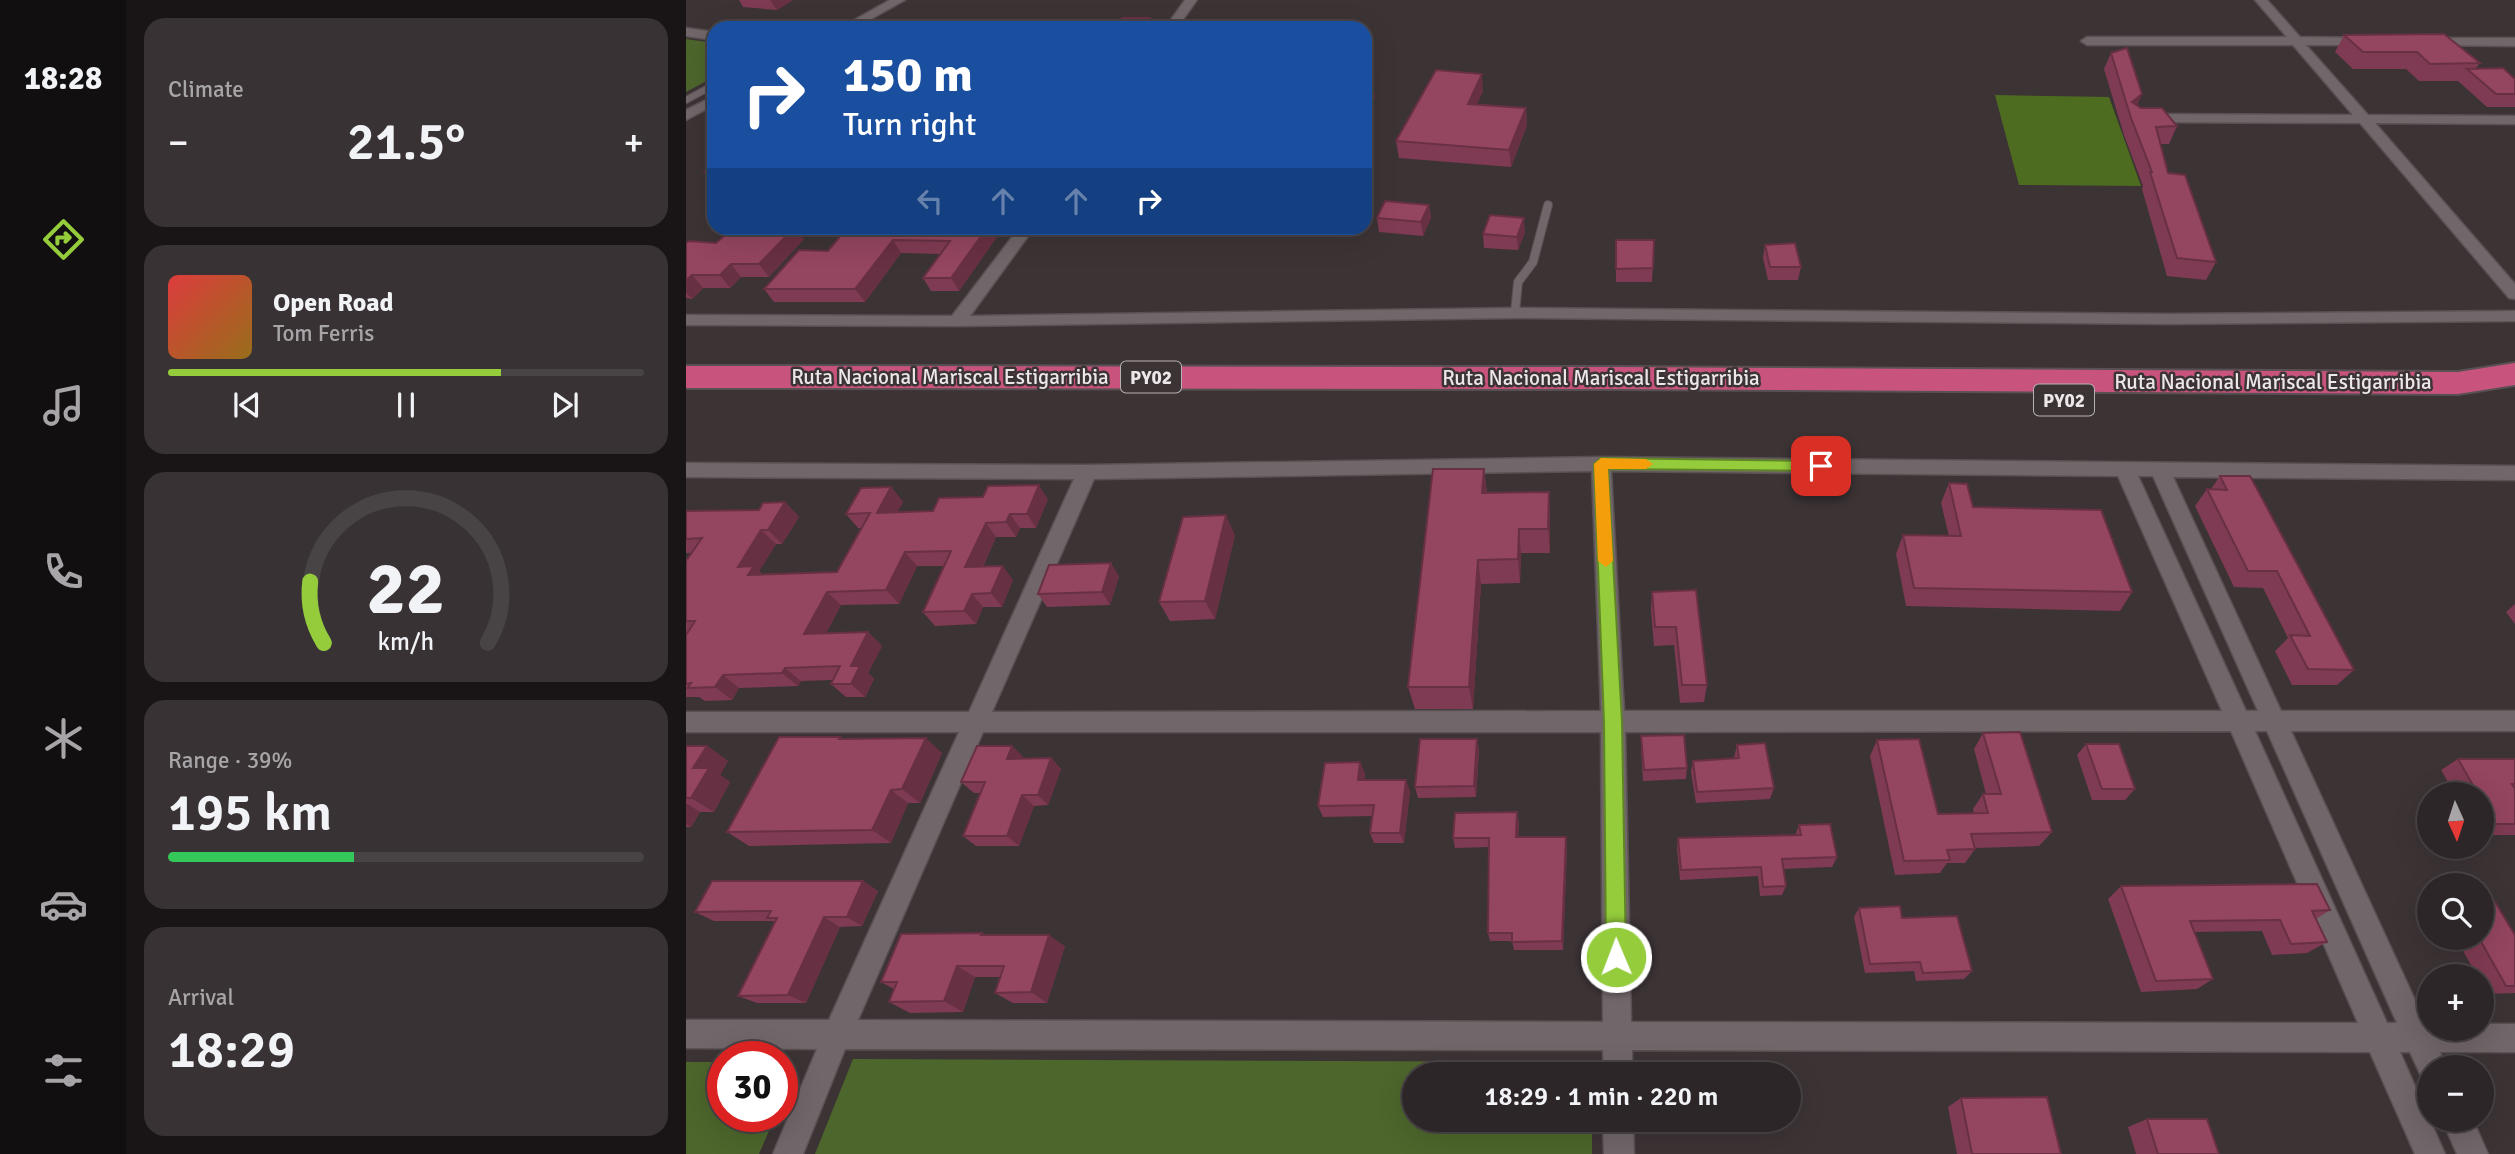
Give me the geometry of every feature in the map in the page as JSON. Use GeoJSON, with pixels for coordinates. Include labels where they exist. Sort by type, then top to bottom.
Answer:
{"type":"FeatureCollection","features":[{"type":"Feature","properties":{"kind":"highway","name":"Ruta Nacional Mariscal Estigarribia"},"geometry":{"type":"LineString","coordinates":[[686,377],[1616,378],[2458,383],[2515,374]]}},
{"type":"Feature","properties":{"kind":"highway","name":"Ruta Nacional Mariscal Estigarribia"},"geometry":{"type":"LineString","coordinates":[[686,399],[2515,401]]}},
{"type":"Feature","properties":{"kind":"street"},"geometry":{"type":"LineString","coordinates":[[859,21],[899,0]]}},
{"type":"Feature","properties":{"kind":"street"},"geometry":{"type":"LineString","coordinates":[[1176,21],[1191,0]]}},
{"type":"Feature","properties":{"kind":"street"},"geometry":{"type":"LineString","coordinates":[[2261,0],[2515,295]]}},
{"type":"Feature","properties":{"kind":"street"},"geometry":{"type":"LineString","coordinates":[[686,32],[707,35]]}},
{"type":"Feature","properties":{"kind":"street"},"geometry":{"type":"LineString","coordinates":[[2087,41],[2378,41]]}},
{"type":"Feature","properties":{"kind":"street"},"geometry":{"type":"LineString","coordinates":[[2406,41],[2515,42]]}},
{"type":"Feature","properties":{"kind":"street"},"geometry":{"type":"LineString","coordinates":[[686,116],[707,104]]}},
{"type":"Feature","properties":{"kind":"street"},"geometry":{"type":"LineString","coordinates":[[2134,118],[2515,120]]}},
{"type":"Feature","properties":{"kind":"street"},"geometry":{"type":"LineString","coordinates":[[957,321],[1021,235]]}},
{"type":"Feature","properties":{"kind":"street"},"geometry":{"type":"LineString","coordinates":[[686,320],[957,321],[1515,313],[2169,319],[2515,316]]}},
{"type":"Feature","properties":{"kind":"street"},"geometry":{"type":"LineString","coordinates":[[1601,464],[1613,722],[1618,1062]]}},
{"type":"Feature","properties":{"kind":"street"},"geometry":{"type":"LineString","coordinates":[[686,470],[1087,472],[1601,464],[2515,473]]}},
{"type":"Feature","properties":{"kind":"street"},"geometry":{"type":"LineString","coordinates":[[2124,469],[2239,720],[2430,1154]]}},
{"type":"Feature","properties":{"kind":"street"},"geometry":{"type":"LineString","coordinates":[[2160,470],[2417,1036]]}},
{"type":"Feature","properties":{"kind":"street"},"geometry":{"type":"LineString","coordinates":[[788,1154],[837,1034],[1087,472]]}},
{"type":"Feature","properties":{"kind":"street"},"geometry":{"type":"LineString","coordinates":[[686,722],[2515,721]]}},
{"type":"Feature","properties":{"kind":"street"},"geometry":{"type":"LineString","coordinates":[[686,1034],[2417,1038]]}},
{"type":"Feature","properties":{"kind":"street"},"geometry":{"type":"LineString","coordinates":[[2494,1038],[2515,1038]]}},
{"type":"Feature","properties":{"kind":"street"},"geometry":{"type":"LineString","coordinates":[[1618,1132],[1619,1154]]}},
{"type":"Feature","properties":{"kind":"street"},"geometry":{"type":"LineString","coordinates":[[2463,1132],[2473,1154]]}},
{"type":"Feature","properties":{"kind":"lane"},"geometry":{"type":"LineString","coordinates":[[686,100],[707,89]]}},
{"type":"Feature","properties":{"kind":"lane"},"geometry":{"type":"LineString","coordinates":[[1515,313],[1518,282],[1533,262],[1548,205]]}},
{"type":"Feature","properties":{"kind":"green space"},"geometry":{"type":"Polygon","coordinates":[[[686,39],[707,42],[707,81],[686,92],[686,39]]]}},
{"type":"Feature","properties":{"kind":"green space"},"geometry":{"type":"Polygon","coordinates":[[[1995,95],[2109,97],[2141,186],[2019,185],[1995,95]]]}},
{"type":"Feature","properties":{"kind":"green space"},"geometry":{"type":"Polygon","coordinates":[[[853,1059],[1591,1062],[1402,1062],[1402,1132],[1592,1132],[1592,1154],[815,1154],[853,1059]]]}},
{"type":"Feature","properties":{"kind":"green space"},"geometry":{"type":"Polygon","coordinates":[[[686,1062],[707,1062],[707,1132],[769,1132],[759,1154],[686,1154],[686,1062]]]}},
{"type":"Feature","properties":{"kind":"building"},"geometry":{"type":"Polygon","coordinates":[[[1122,18],[1150,18],[1148,21],[1120,21],[1122,18]]]}},
{"type":"Feature","properties":{"kind":"building"},"geometry":{"type":"Polygon","coordinates":[[[2444,34],[2480,63],[2430,64],[2417,52],[2363,52],[2344,35],[2444,34]]]}},
{"type":"Feature","properties":{"kind":"building"},"geometry":{"type":"Polygon","coordinates":[[[2127,48],[2142,94],[2132,102],[2141,108],[2162,108],[2177,126],[2156,127],[2168,173],[2185,175],[2216,262],[2177,258],[2152,172],[2131,118],[2111,53],[2127,48]]]}},
{"type":"Feature","properties":{"kind":"building"},"geometry":{"type":"Polygon","coordinates":[[[2503,68],[2515,79],[2515,94],[2496,94],[2467,69],[2503,68]]]}},
{"type":"Feature","properties":{"kind":"building"},"geometry":{"type":"Polygon","coordinates":[[[1436,70],[1482,74],[1468,104],[1526,108],[1509,150],[1396,141],[1436,70]]]}},
{"type":"Feature","properties":{"kind":"building"},"geometry":{"type":"Polygon","coordinates":[[[1385,201],[1429,205],[1421,222],[1377,218],[1385,201]]]}},
{"type":"Feature","properties":{"kind":"building"},"geometry":{"type":"Polygon","coordinates":[[[1490,215],[1524,218],[1517,237],[1483,234],[1490,215]]]}},
{"type":"Feature","properties":{"kind":"building"},"geometry":{"type":"Polygon","coordinates":[[[726,235],[787,235],[759,264],[731,264],[720,275],[692,275],[686,281],[686,243],[716,243],[726,235]]]}},
{"type":"Feature","properties":{"kind":"building"},"geometry":{"type":"Polygon","coordinates":[[[841,235],[982,235],[951,278],[923,278],[950,241],[893,240],[855,289],[764,289],[799,250],[828,251],[841,235]]]}},
{"type":"Feature","properties":{"kind":"building"},"geometry":{"type":"Polygon","coordinates":[[[1616,240],[1654,240],[1653,268],[1616,269],[1616,240]]]}},
{"type":"Feature","properties":{"kind":"building"},"geometry":{"type":"Polygon","coordinates":[[[1795,243],[1801,267],[1770,267],[1765,245],[1795,243]]]}},
{"type":"Feature","properties":{"kind":"building"},"geometry":{"type":"Polygon","coordinates":[[[1433,469],[1484,469],[1482,493],[1549,492],[1548,529],[1519,529],[1518,559],[1478,560],[1469,687],[1408,687],[1433,469]]]}},
{"type":"Feature","properties":{"kind":"building"},"geometry":{"type":"Polygon","coordinates":[[[2220,476],[2250,476],[2354,670],[2308,669],[2290,635],[2310,636],[2277,571],[2248,571],[2207,489],[2227,490],[2220,476]]]}},
{"type":"Feature","properties":{"kind":"building"},"geometry":{"type":"Polygon","coordinates":[[[1949,483],[1967,484],[1973,507],[2101,510],[2132,592],[1914,588],[1903,535],[1961,536],[1949,483]]]}},
{"type":"Feature","properties":{"kind":"building"},"geometry":{"type":"Polygon","coordinates":[[[1039,485],[1027,514],[1010,514],[1006,522],[986,523],[965,567],[1003,566],[991,593],[972,594],[964,611],[923,612],[951,551],[905,552],[886,590],[827,592],[804,634],[868,632],[851,666],[860,666],[851,684],[831,684],[840,666],[785,668],[782,673],[723,675],[715,687],[688,688],[691,683],[686,684],[686,635],[695,621],[686,621],[686,561],[702,538],[686,539],[686,511],[759,510],[763,503],[785,502],[768,530],[761,530],[738,567],[754,566],[748,575],[837,572],[870,513],[846,514],[861,488],[891,487],[877,513],[933,511],[939,498],[983,497],[988,486],[1039,485]]]}},
{"type":"Feature","properties":{"kind":"building"},"geometry":{"type":"Polygon","coordinates":[[[1226,515],[1205,601],[1159,602],[1183,517],[1226,515]]]}},
{"type":"Feature","properties":{"kind":"building"},"geometry":{"type":"Polygon","coordinates":[[[1111,563],[1102,592],[1038,594],[1049,565],[1111,563]]]}},
{"type":"Feature","properties":{"kind":"building"},"geometry":{"type":"Polygon","coordinates":[[[1696,590],[1707,685],[1682,685],[1676,627],[1655,627],[1652,592],[1696,590]]]}},
{"type":"Feature","properties":{"kind":"building"},"geometry":{"type":"Polygon","coordinates":[[[2020,732],[2052,832],[1971,834],[1975,849],[1947,850],[1950,860],[1904,861],[1877,740],[1919,739],[1938,814],[1988,813],[1983,794],[2001,794],[1983,733],[2020,732]]]}},
{"type":"Feature","properties":{"kind":"building"},"geometry":{"type":"Polygon","coordinates":[[[1684,735],[1687,768],[1644,770],[1641,736],[1684,735]]]}},
{"type":"Feature","properties":{"kind":"building"},"geometry":{"type":"Polygon","coordinates":[[[779,737],[926,738],[902,789],[891,790],[872,830],[727,832],[779,737]]]}},
{"type":"Feature","properties":{"kind":"building"},"geometry":{"type":"Polygon","coordinates":[[[1420,739],[1477,739],[1474,786],[1415,787],[1420,739]]]}},
{"type":"Feature","properties":{"kind":"building"},"geometry":{"type":"Polygon","coordinates":[[[1765,743],[1774,788],[1697,792],[1693,761],[1739,758],[1737,745],[1765,743]]]}},
{"type":"Feature","properties":{"kind":"building"},"geometry":{"type":"Polygon","coordinates":[[[2086,744],[2119,744],[2135,789],[2102,789],[2086,744]]]}},
{"type":"Feature","properties":{"kind":"building"},"geometry":{"type":"Polygon","coordinates":[[[686,746],[707,746],[693,768],[709,768],[691,798],[686,798],[686,746]]]}},
{"type":"Feature","properties":{"kind":"building"},"geometry":{"type":"Polygon","coordinates":[[[977,746],[1012,746],[1007,759],[1051,758],[1038,795],[1022,795],[1007,836],[963,836],[985,782],[961,782],[977,746]]]}},
{"type":"Feature","properties":{"kind":"building"},"geometry":{"type":"Polygon","coordinates":[[[2458,759],[2515,759],[2515,784],[2512,784],[2515,789],[2515,824],[2494,822],[2494,782],[2471,782],[2458,759]]]}},
{"type":"Feature","properties":{"kind":"building"},"geometry":{"type":"Polygon","coordinates":[[[1360,762],[1358,780],[1406,780],[1400,833],[1370,833],[1374,805],[1318,806],[1325,763],[1360,762]]]}},
{"type":"Feature","properties":{"kind":"building"},"geometry":{"type":"Polygon","coordinates":[[[1517,812],[1516,837],[1566,837],[1562,941],[1512,942],[1512,933],[1488,933],[1489,838],[1453,838],[1455,813],[1517,812]]]}},
{"type":"Feature","properties":{"kind":"building"},"geometry":{"type":"Polygon","coordinates":[[[1830,824],[1837,857],[1782,859],[1786,886],[1763,887],[1761,867],[1681,870],[1678,838],[1801,835],[1799,825],[1830,824]]]}},
{"type":"Feature","properties":{"kind":"building"},"geometry":{"type":"Polygon","coordinates":[[[712,881],[863,881],[847,917],[824,917],[788,995],[738,996],[777,918],[767,918],[771,911],[695,912],[712,881]]]}},
{"type":"Feature","properties":{"kind":"building"},"geometry":{"type":"Polygon","coordinates":[[[2317,884],[2330,910],[2312,911],[2327,942],[2291,944],[2280,920],[2190,921],[2213,979],[2156,981],[2121,886],[2317,884]]]}},
{"type":"Feature","properties":{"kind":"building"},"geometry":{"type":"Polygon","coordinates":[[[2494,902],[2515,935],[2515,986],[2506,986],[2486,950],[2494,950],[2494,902]]]}},
{"type":"Feature","properties":{"kind":"building"},"geometry":{"type":"Polygon","coordinates":[[[1900,906],[1902,918],[1957,916],[1972,971],[1923,973],[1920,962],[1870,964],[1859,908],[1900,906]]]}},
{"type":"Feature","properties":{"kind":"building"},"geometry":{"type":"Polygon","coordinates":[[[982,933],[981,935],[1049,935],[1031,992],[995,993],[1004,966],[957,966],[944,1001],[889,1002],[897,982],[881,982],[901,934],[982,933]]]}},
{"type":"Feature","properties":{"kind":"building"},"geometry":{"type":"Polygon","coordinates":[[[2047,1097],[2061,1154],[1972,1154],[1961,1098],[2047,1097]]]}},
{"type":"Feature","properties":{"kind":"building"},"geometry":{"type":"Polygon","coordinates":[[[2147,1119],[2207,1119],[2219,1154],[2158,1154],[2147,1119]]]}},
{"type":"Feature","properties":{"kind":"slow traffic"},"geometry":{"type":"LineString","coordinates":[[1606,561],[1601,464],[1646,464]]}},
{"type":"Feature","properties":{"kind":"route"},"geometry":{"type":"LineString","coordinates":[[1616,957],[1613,722],[1601,464],[1821,466]]}}]}
